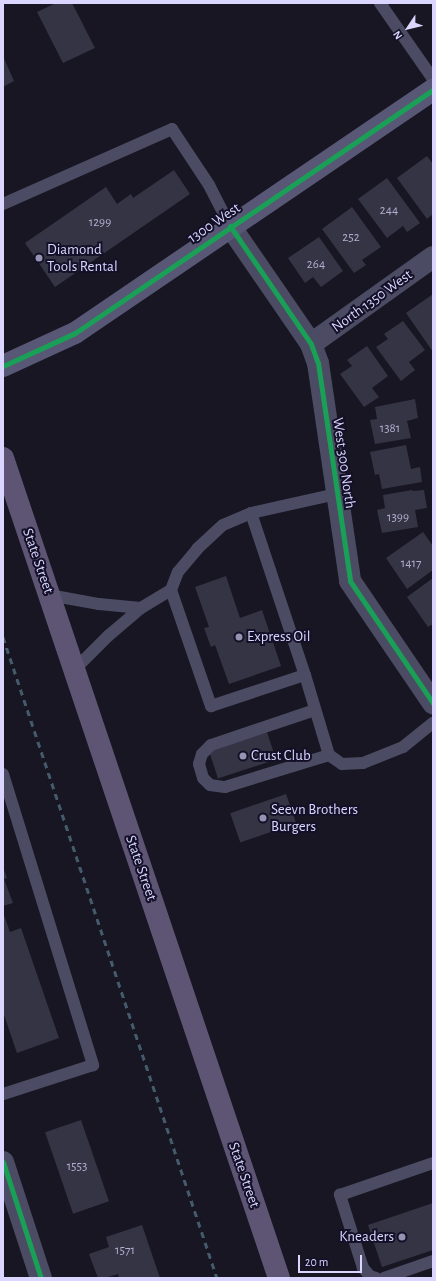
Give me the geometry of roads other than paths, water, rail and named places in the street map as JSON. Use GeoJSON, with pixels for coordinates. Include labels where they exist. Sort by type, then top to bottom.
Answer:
{"type":"FeatureCollection","features":[{"type":"Feature","properties":{"kind":"main road","name":"State Street"},"geometry":{"type":"LineString","coordinates":[[3,458],[279,1278]]}},
{"type":"Feature","properties":{"kind":"street","name":"1300 West"},"geometry":{"type":"LineString","coordinates":[[3,366],[75,332],[433,90]]}},
{"type":"Feature","properties":{"kind":"street","name":"West 300 North"},"geometry":{"type":"LineString","coordinates":[[230,226],[311,344],[318,363],[336,494],[350,581],[433,703]]}},
{"type":"Feature","properties":{"kind":"street","name":"North 1350 West"},"geometry":{"type":"LineString","coordinates":[[311,344],[433,257]]}},
{"type":"Feature","properties":{"kind":"street"},"geometry":{"type":"LineString","coordinates":[[3,1162],[7,1190],[41,1278]]}},
{"type":"Feature","properties":{"kind":"lane"},"geometry":{"type":"LineString","coordinates":[[380,3],[433,79]]}},
{"type":"Feature","properties":{"kind":"lane"},"geometry":{"type":"LineString","coordinates":[[3,204],[172,129],[209,185],[230,226]]}},
{"type":"Feature","properties":{"kind":"lane"},"geometry":{"type":"LineString","coordinates":[[74,670],[108,636],[140,608],[171,590],[178,572],[197,548],[223,525],[251,513],[336,494]]}},
{"type":"Feature","properties":{"kind":"lane"},"geometry":{"type":"LineString","coordinates":[[251,513],[305,675],[329,755],[342,764],[363,763],[403,747],[433,723]]}},
{"type":"Feature","properties":{"kind":"lane"},"geometry":{"type":"LineString","coordinates":[[171,590],[211,706],[305,675]]}},
{"type":"Feature","properties":{"kind":"lane"},"geometry":{"type":"LineString","coordinates":[[49,595],[99,604],[140,608]]}},
{"type":"Feature","properties":{"kind":"lane"},"geometry":{"type":"LineString","coordinates":[[315,710],[210,745],[202,754],[199,764],[203,778],[210,785],[226,787],[329,755]]}},
{"type":"Feature","properties":{"kind":"lane"},"geometry":{"type":"LineString","coordinates":[[3,1094],[93,1065],[4,778]]}},
{"type":"Feature","properties":{"kind":"lane"},"geometry":{"type":"LineString","coordinates":[[376,1278],[370,1276],[363,1268],[340,1195],[433,1163]]}},
{"type":"Feature","properties":{"kind":"lane"},"geometry":{"type":"LineString","coordinates":[[384,1278],[433,1261]]}},
{"type":"Feature","properties":{"kind":"railway"},"geometry":{"type":"LineString","coordinates":[[3,637],[217,1278]]}},
{"type":"Feature","properties":{"kind":"place","name":"Diamond Tools Rental"},"geometry":{"type":"Point","coordinates":[39,258]}},
{"type":"Feature","properties":{"kind":"place","name":"Express Oil"},"geometry":{"type":"Point","coordinates":[239,637]}},
{"type":"Feature","properties":{"kind":"place","name":"Crust Club"},"geometry":{"type":"Point","coordinates":[243,756]}},
{"type":"Feature","properties":{"kind":"place","name":"Seevn Brothers Burgers"},"geometry":{"type":"Point","coordinates":[263,818]}},
{"type":"Feature","properties":{"kind":"place","name":"Kneaders"},"geometry":{"type":"Point","coordinates":[402,1237]}}]}
